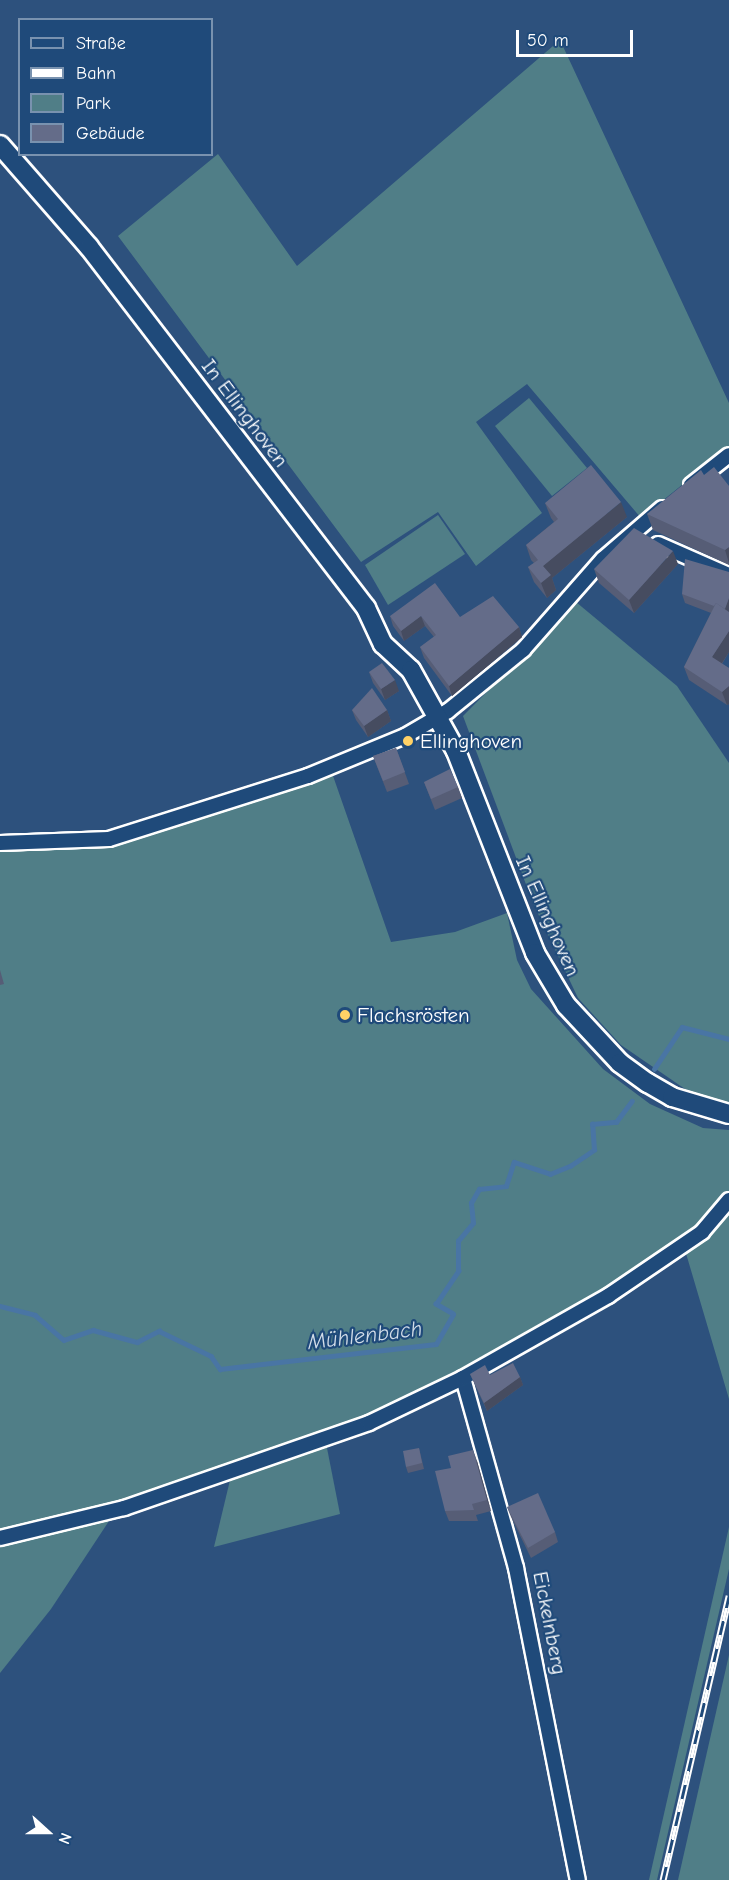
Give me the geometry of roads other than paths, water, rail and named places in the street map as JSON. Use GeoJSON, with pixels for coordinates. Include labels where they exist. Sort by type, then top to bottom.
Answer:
{"type":"FeatureCollection","features":[{"type":"Feature","properties":{"kind":"street","name":"In Ellinghoven"},"geometry":{"type":"LineString","coordinates":[[0,145],[89,247],[366,608],[384,644],[411,670],[439,717],[535,953],[566,1005],[620,1064],[672,1097],[729,1114]]}},
{"type":"Feature","properties":{"kind":"street"},"geometry":{"type":"LineString","coordinates":[[0,843],[109,839],[319,772],[384,747],[439,717],[523,650],[637,529],[728,457]]}},
{"type":"Feature","properties":{"kind":"street"},"geometry":{"type":"LineString","coordinates":[[637,529],[664,549],[729,575]]}},
{"type":"Feature","properties":{"kind":"street"},"geometry":{"type":"LineString","coordinates":[[0,1538],[124,1508],[369,1423],[464,1378],[664,1261],[702,1232],[729,1200]]}},
{"type":"Feature","properties":{"kind":"street","name":"Eickelnberg"},"geometry":{"type":"LineString","coordinates":[[464,1378],[516,1568],[578,1880]]}},
{"type":"Feature","properties":{"kind":"waterway","name":"Mühlenbach"},"geometry":{"type":"LineString","coordinates":[[654,1069],[682,1027],[729,1039]]}},
{"type":"Feature","properties":{"kind":"waterway","name":"Mühlenbach"},"geometry":{"type":"LineString","coordinates":[[0,1306],[35,1315],[64,1340],[93,1330],[137,1342],[159,1331],[211,1356],[220,1369],[436,1344],[453,1314],[436,1304],[458,1271],[458,1241],[473,1223],[471,1203],[479,1189],[506,1186],[514,1162],[550,1174],[570,1166],[594,1150],[592,1124],[616,1122],[632,1101]]}},
{"type":"Feature","properties":{"kind":"railway"},"geometry":{"type":"LineString","coordinates":[[663,1880],[729,1596]]}},
{"type":"Feature","properties":{"kind":"place","name":"Ellinghoven"},"geometry":{"type":"Point","coordinates":[408,741]}},
{"type":"Feature","properties":{"kind":"place","name":"Flachsrösten"},"geometry":{"type":"Point","coordinates":[345,1015]}}]}
